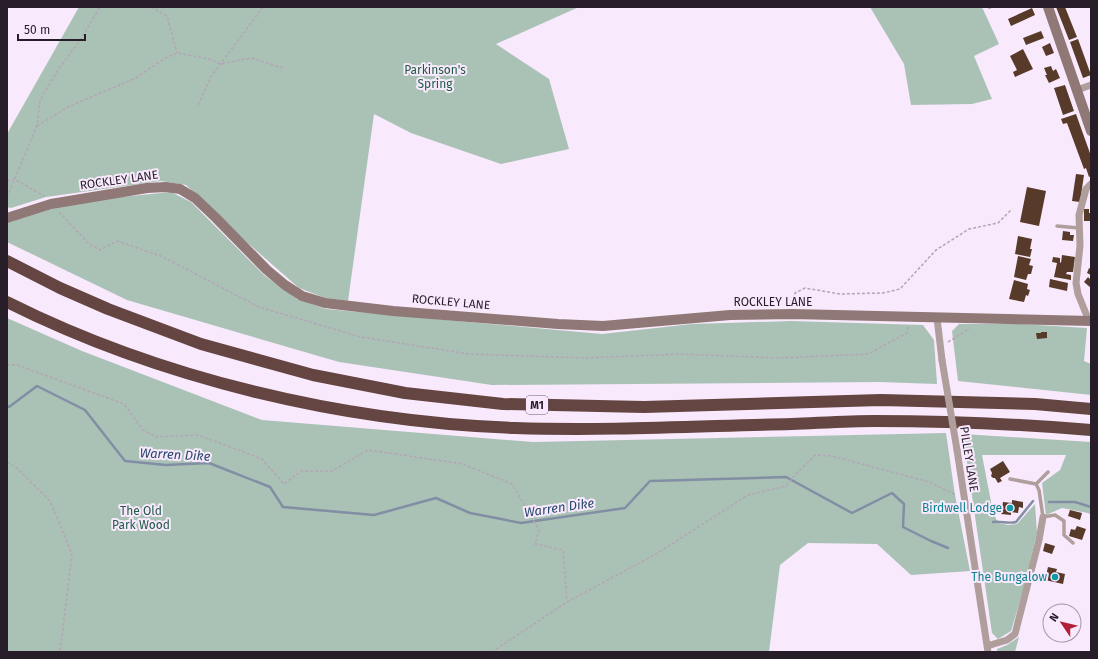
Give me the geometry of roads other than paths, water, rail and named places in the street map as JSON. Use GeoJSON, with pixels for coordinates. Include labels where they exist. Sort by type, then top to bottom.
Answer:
{"type":"FeatureCollection","features":[{"type":"Feature","properties":{"kind":"highway","name":"M1"},"geometry":{"type":"LineString","coordinates":[[7,261],[60,288],[108,309],[201,344],[313,375],[405,393],[465,400],[519,404],[644,407],[880,400],[1035,404],[1091,409]]}},
{"type":"Feature","properties":{"kind":"highway","name":"M1"},"geometry":{"type":"LineString","coordinates":[[7,302],[99,342],[186,373],[262,393],[329,408],[383,417],[514,428],[639,428],[874,421],[1036,425],[1091,430]]}},
{"type":"Feature","properties":{"kind":"street"},"geometry":{"type":"LineString","coordinates":[[1048,7],[1091,129]]}},
{"type":"Feature","properties":{"kind":"street"},"geometry":{"type":"LineString","coordinates":[[1077,90],[1091,85]]}},
{"type":"Feature","properties":{"kind":"street"},"geometry":{"type":"LineString","coordinates":[[1090,320],[1078,294],[1076,282],[1080,246],[1079,215],[1086,188],[1091,184]]}},
{"type":"Feature","properties":{"kind":"street","name":"ROCKLEY LANE"},"geometry":{"type":"LineString","coordinates":[[7,218],[51,204],[147,188],[180,188],[195,198],[267,270],[285,285],[302,296],[325,303],[392,311],[603,326],[716,316],[792,314],[1090,320]]}},
{"type":"Feature","properties":{"kind":"street","name":"PILLEY LANE"},"geometry":{"type":"LineString","coordinates":[[937,318],[940,347],[987,649]]}},
{"type":"Feature","properties":{"kind":"street"},"geometry":{"type":"LineString","coordinates":[[987,649],[1007,640],[1015,634],[1038,540],[1042,517]]}},
{"type":"Feature","properties":{"kind":"lane"},"geometry":{"type":"LineString","coordinates":[[1057,226],[1079,228]]}},
{"type":"Feature","properties":{"kind":"lane"},"geometry":{"type":"LineString","coordinates":[[1036,484],[1048,472]]}},
{"type":"Feature","properties":{"kind":"lane"},"geometry":{"type":"LineString","coordinates":[[1010,479],[1036,484]]}},
{"type":"Feature","properties":{"kind":"lane"},"geometry":{"type":"LineString","coordinates":[[1036,484],[1039,490],[1042,517],[1055,515],[1064,521],[1064,535],[1073,543]]}},
{"type":"Feature","properties":{"kind":"waterway","name":"Warren Dike"},"geometry":{"type":"LineString","coordinates":[[7,406],[9,407],[37,386],[85,410],[125,461],[166,465],[209,463],[270,487],[283,507],[374,515],[436,498],[470,513],[521,523],[625,508],[650,481],[786,477],[852,513],[892,493],[904,504],[903,527],[948,548]]}},
{"type":"Feature","properties":{"kind":"waterway","name":"Warren Dike"},"geometry":{"type":"LineString","coordinates":[[993,522],[1016,522],[1033,501]]}},
{"type":"Feature","properties":{"kind":"waterway","name":"Warren Dike"},"geometry":{"type":"LineString","coordinates":[[1049,502],[1075,502],[1091,507]]}},
{"type":"Feature","properties":{"kind":"place","name":"Birdwell Lodge"},"geometry":{"type":"Point","coordinates":[1010,508]}},
{"type":"Feature","properties":{"kind":"place","name":"The Bungalow"},"geometry":{"type":"Point","coordinates":[1055,577]}},
{"type":"Feature","properties":{"kind":"park label","name":"Parkinson's Spring"},"geometry":{"type":"Point","coordinates":[435,77]}},
{"type":"Feature","properties":{"kind":"park label","name":"The Old Park Wood"},"geometry":{"type":"Point","coordinates":[141,518]}}]}
